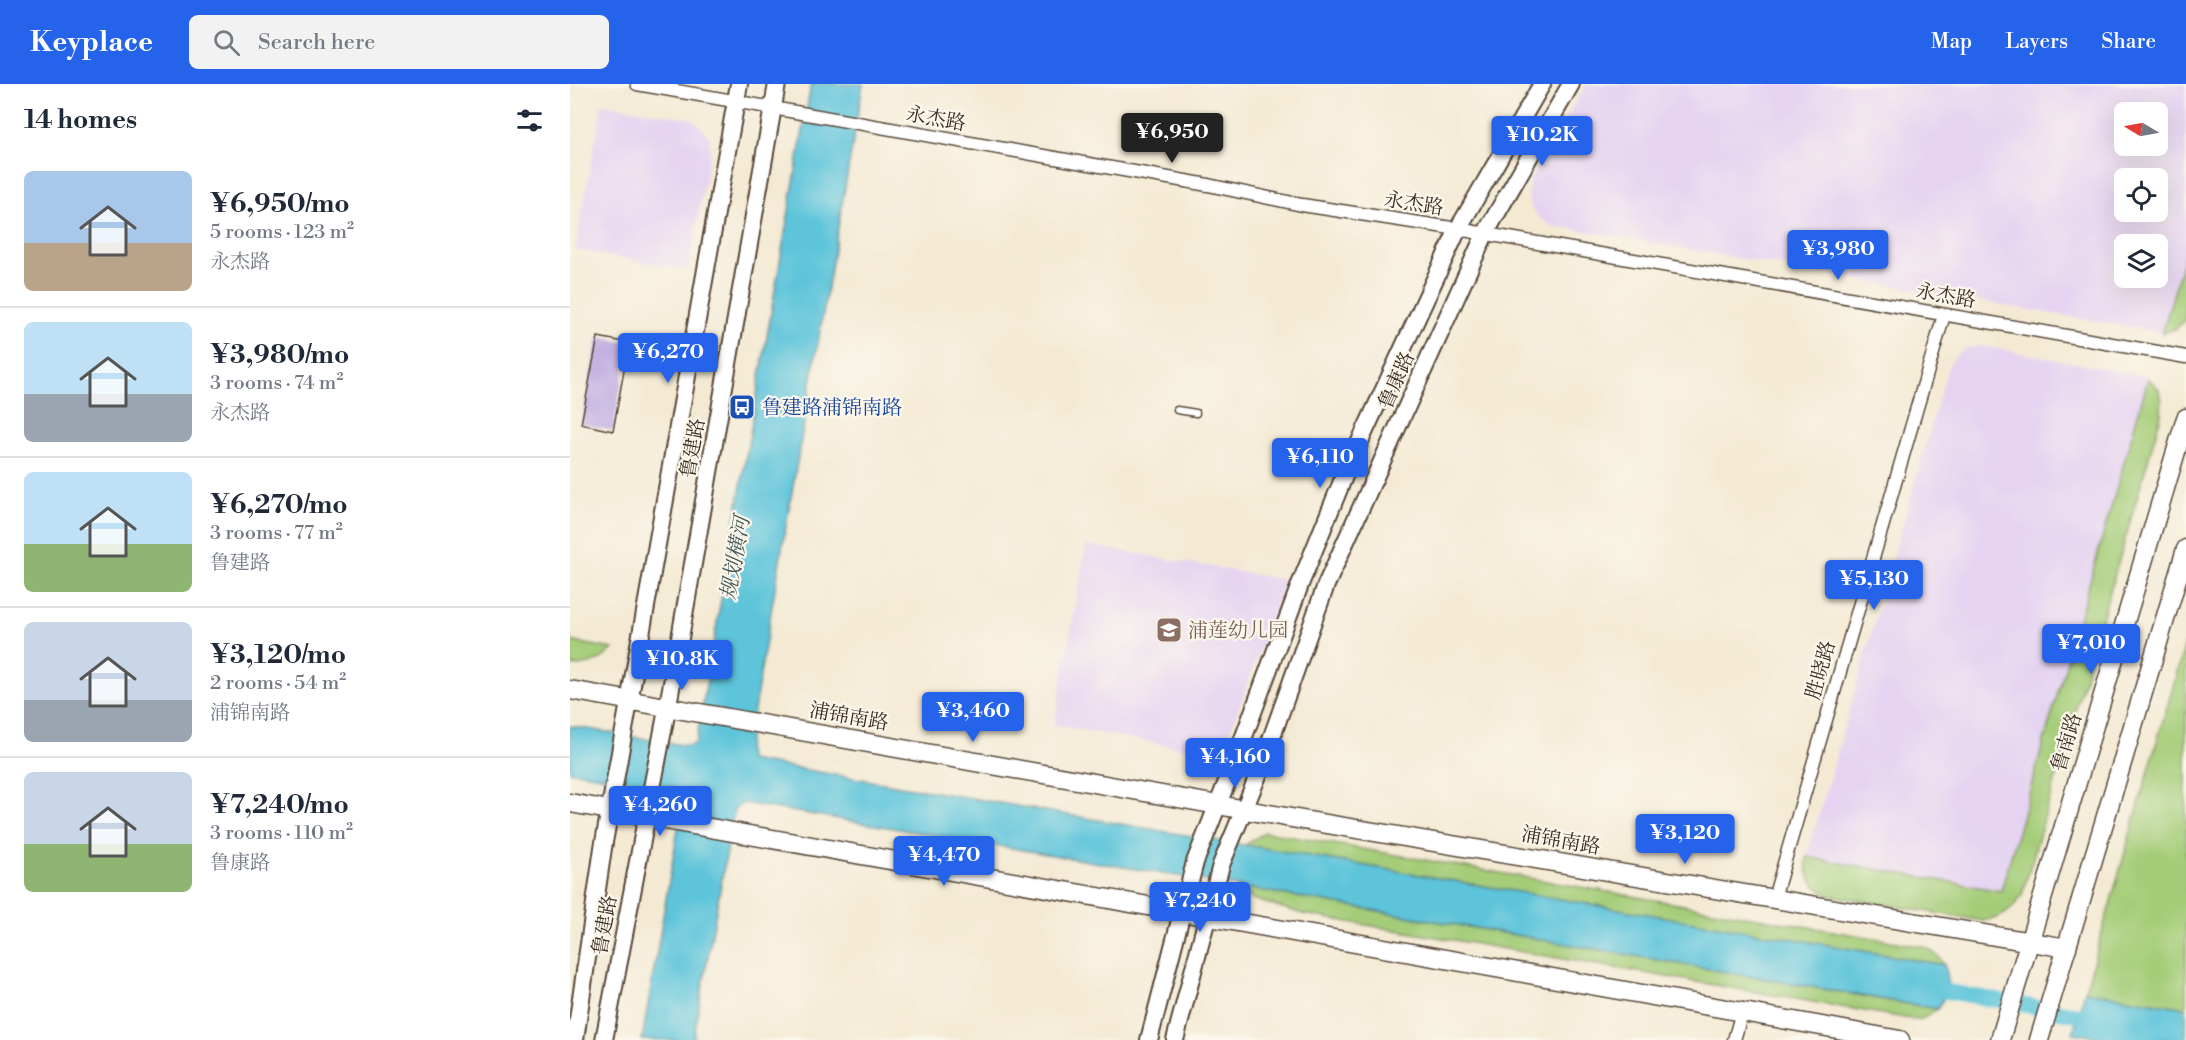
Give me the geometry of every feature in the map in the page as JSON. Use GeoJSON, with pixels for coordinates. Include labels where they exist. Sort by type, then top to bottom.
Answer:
{"type":"FeatureCollection","features":[{"type":"Feature","properties":{"kind":"main road","name":"鲁南路"},"geometry":{"type":"LineString","coordinates":[[2000,1040],[2186,418]]}},
{"type":"Feature","properties":{"kind":"main road"},"geometry":{"type":"LineString","coordinates":[[2039,1040],[2186,549]]}},
{"type":"Feature","properties":{"kind":"main road","name":"浦锦南路"},"geometry":{"type":"LineString","coordinates":[[577,691],[1297,819],[2067,948]]}},
{"type":"Feature","properties":{"kind":"main road"},"geometry":{"type":"LineString","coordinates":[[570,803],[1900,1040]]}},
{"type":"Feature","properties":{"kind":"street","name":"永杰路"},"geometry":{"type":"LineString","coordinates":[[637,84],[1208,185],[1302,205],[1458,229],[2186,357]]}},
{"type":"Feature","properties":{"kind":"street","name":"鲁建路"},"geometry":{"type":"LineString","coordinates":[[575,1040],[603,848],[739,84]]}},
{"type":"Feature","properties":{"kind":"street","name":"鲁建路"},"geometry":{"type":"LineString","coordinates":[[604,1040],[673,678],[777,84]]}},
{"type":"Feature","properties":{"kind":"street","name":"鲁康路"},"geometry":{"type":"LineString","coordinates":[[1149,1040],[1196,862],[1301,582],[1345,474],[1458,229],[1542,84]]}},
{"type":"Feature","properties":{"kind":"street","name":"鲁康路"},"geometry":{"type":"LineString","coordinates":[[1175,1040],[1221,865],[1259,772],[1326,585],[1485,234],[1571,84]]}},
{"type":"Feature","properties":{"kind":"street","name":"胜晓路"},"geometry":{"type":"LineString","coordinates":[[1774,898],[1944,315]]}},
{"type":"Feature","properties":{"kind":"street"},"geometry":{"type":"LineString","coordinates":[[1734,1040],[1742,1012]]}},
{"type":"Feature","properties":{"kind":"lane"},"geometry":{"type":"LineString","coordinates":[[1177,410],[1196,413]]}},
{"type":"Feature","properties":{"kind":"shaded area"},"geometry":{"type":"Polygon","coordinates":[[[1586,84],[2186,84],[2186,251],[2162,333],[1550,225],[1538,217],[1531,208],[1528,195],[1530,180],[1586,84]]]}},
{"type":"Feature","properties":{"kind":"shaded area"},"geometry":{"type":"Polygon","coordinates":[[[602,104],[691,119],[702,127],[710,139],[710,153],[688,270],[575,250],[602,104]]]}},
{"type":"Feature","properties":{"kind":"shaded area"},"geometry":{"type":"Polygon","coordinates":[[[1982,346],[2141,375],[2148,379],[2001,891],[1807,857],[1948,367],[1956,355],[1966,348],[1982,346]]]}},
{"type":"Feature","properties":{"kind":"shaded area","name":"浦莲幼儿园"},"geometry":{"type":"Polygon","coordinates":[[[1086,545],[1286,580],[1221,755],[1054,725],[1086,545]]]}},
{"type":"Feature","properties":{"kind":"green space"},"geometry":{"type":"Polygon","coordinates":[[[2186,251],[2186,320],[2175,329],[2162,333],[2186,251]]]}},
{"type":"Feature","properties":{"kind":"green space"},"geometry":{"type":"Polygon","coordinates":[[[2148,379],[2161,394],[2161,415],[2022,895],[2006,913],[1983,921],[1828,895],[1818,888],[1808,875],[1807,857],[2001,891],[2148,379]]]}},
{"type":"Feature","properties":{"kind":"green space"},"geometry":{"type":"Polygon","coordinates":[[[570,641],[613,649],[594,663],[570,665],[570,641]]]}},
{"type":"Feature","properties":{"kind":"green space"},"geometry":{"type":"Polygon","coordinates":[[[2186,641],[2186,1008],[2085,991],[2186,641]]]}},
{"type":"Feature","properties":{"kind":"green space"},"geometry":{"type":"Polygon","coordinates":[[[1265,832],[1925,947],[1937,955],[1944,965],[1245,845],[1265,832]]]}},
{"type":"Feature","properties":{"kind":"green space"},"geometry":{"type":"Polygon","coordinates":[[[1236,886],[1937,1009],[1922,1019],[1911,1019],[1303,914],[1252,899],[1236,886]]]}},
{"type":"Feature","properties":{"kind":"water","name":"规划横河"},"geometry":{"type":"Polygon","coordinates":[[[811,84],[863,84],[747,750],[749,760],[1944,965],[1948,983],[1937,1009],[1236,886],[744,803],[735,808],[733,817],[693,1040],[642,1040],[683,799],[679,789],[570,771],[570,726],[688,746],[696,743],[811,84]]]}},
{"type":"Feature","properties":{"kind":"water"},"geometry":{"type":"Polygon","coordinates":[[[2085,991],[2186,1008],[2186,1040],[2115,1040],[2073,1033],[2085,991]]]}},
{"type":"Feature","properties":{"kind":"building"},"geometry":{"type":"Polygon","coordinates":[[[598,337],[629,343],[613,431],[581,424],[598,337]]]}},
{"type":"Feature","properties":{"kind":"waterway"},"geometry":{"type":"LineString","coordinates":[[1928,988],[2096,1018]]}},
{"type":"Feature","properties":{"kind":"place","name":"鲁建路浦锦南路"},"geometry":{"type":"Point","coordinates":[742,407]}},
{"type":"Feature","properties":{"kind":"place","name":"浦莲幼儿园"},"geometry":{"type":"Point","coordinates":[1169,630]}}]}
